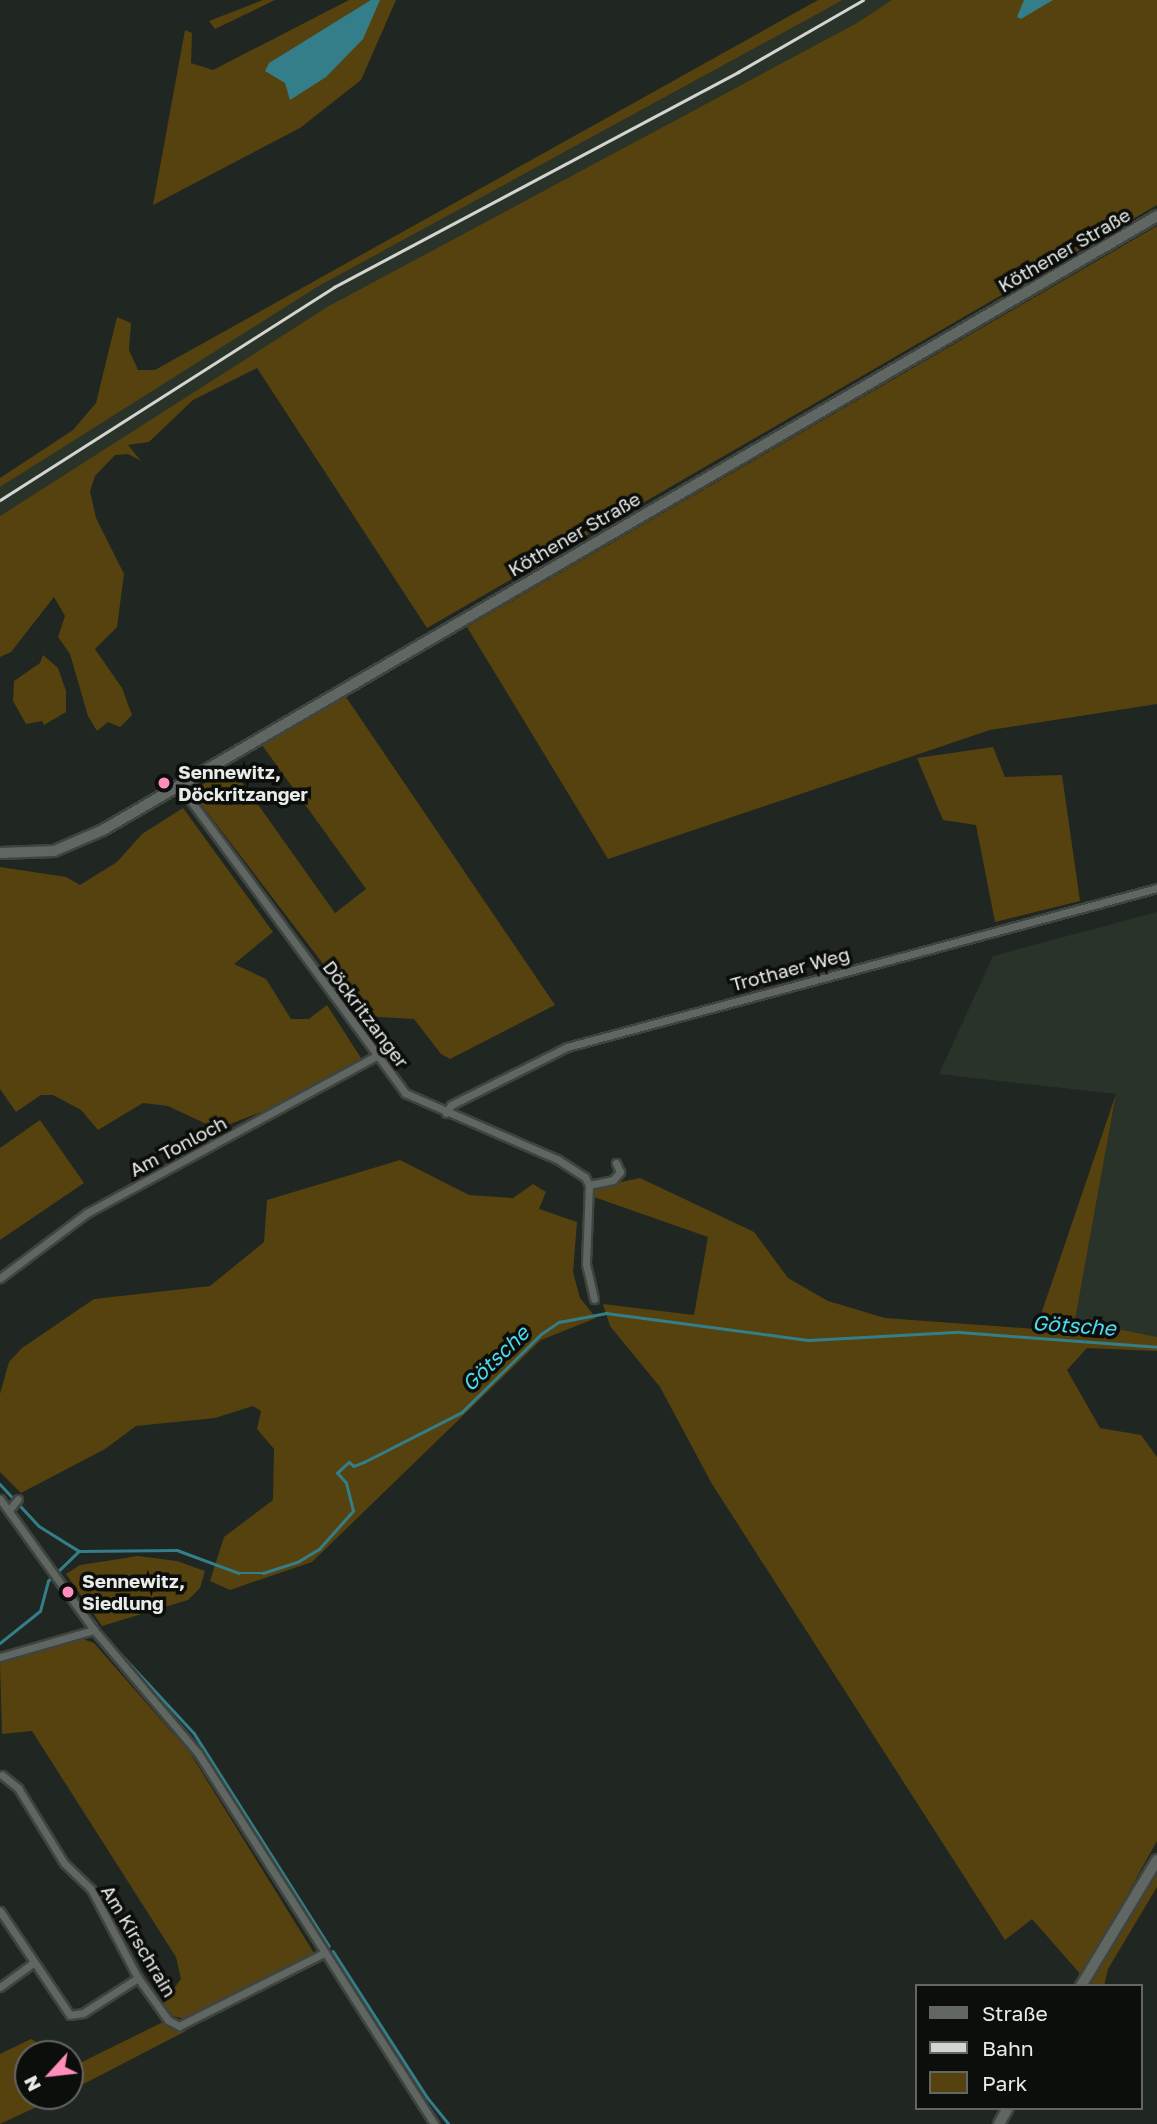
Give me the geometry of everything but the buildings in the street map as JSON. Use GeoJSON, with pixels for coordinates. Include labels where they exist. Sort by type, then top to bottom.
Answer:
{"type":"FeatureCollection","features":[{"type":"Feature","properties":{"kind":"main road","name":"Köthener Straße"},"geometry":{"type":"LineString","coordinates":[[0,853],[37,854],[75,844],[1157,216]]}},
{"type":"Feature","properties":{"kind":"main road"},"geometry":{"type":"LineString","coordinates":[[1082,1984],[1157,1860]]}},
{"type":"Feature","properties":{"kind":"street","name":"Döckritzanger"},"geometry":{"type":"LineString","coordinates":[[179,785],[405,1093],[557,1159],[585,1177],[589,1185]]}},
{"type":"Feature","properties":{"kind":"street","name":"Trothaer Weg"},"geometry":{"type":"LineString","coordinates":[[446,1113],[451,1105],[567,1047],[1157,888]]}},
{"type":"Feature","properties":{"kind":"street","name":"Am Tonloch"},"geometry":{"type":"LineString","coordinates":[[0,1278],[87,1213],[378,1055]]}},
{"type":"Feature","properties":{"kind":"street"},"geometry":{"type":"LineString","coordinates":[[594,1299],[586,1264],[589,1185],[613,1180],[620,1172],[616,1163]]}},
{"type":"Feature","properties":{"kind":"street"},"geometry":{"type":"LineString","coordinates":[[0,1499],[13,1505],[57,1580],[94,1630],[198,1753],[435,2124]]}},
{"type":"Feature","properties":{"kind":"street"},"geometry":{"type":"LineString","coordinates":[[0,1657],[94,1630]]}},
{"type":"Feature","properties":{"kind":"street","name":"Am Kirschrain"},"geometry":{"type":"LineString","coordinates":[[1,1773],[18,1788],[64,1863],[91,1889],[138,1978],[169,2020],[179,2026],[324,1953]]}},
{"type":"Feature","properties":{"kind":"street"},"geometry":{"type":"LineString","coordinates":[[0,1911],[70,2015],[83,2013],[138,1978]]}},
{"type":"Feature","properties":{"kind":"street"},"geometry":{"type":"LineString","coordinates":[[0,1987],[33,1963]]}},
{"type":"Feature","properties":{"kind":"shaded area"},"geometry":{"type":"Polygon","coordinates":[[[843,0],[892,0],[855,24],[327,307],[0,516],[0,487],[201,356],[317,287],[843,0]]]}},
{"type":"Feature","properties":{"kind":"shaded area"},"geometry":{"type":"Polygon","coordinates":[[[1157,912],[1157,1337],[1075,1320],[1116,1094],[939,1074],[993,956],[1157,912]]]}},
{"type":"Feature","properties":{"kind":"green space"},"geometry":{"type":"Polygon","coordinates":[[[263,0],[275,0],[215,29],[209,21],[263,0]]]}},
{"type":"Feature","properties":{"kind":"green space"},"geometry":{"type":"Polygon","coordinates":[[[349,0],[396,0],[361,80],[300,128],[153,205],[185,30],[192,33],[191,63],[213,70],[349,0]]]}},
{"type":"Feature","properties":{"kind":"green space"},"geometry":{"type":"Polygon","coordinates":[[[818,0],[843,0],[317,287],[0,487],[0,478],[73,430],[96,403],[117,317],[131,323],[129,350],[138,370],[155,370],[818,0]]]}},
{"type":"Feature","properties":{"kind":"green space"},"geometry":{"type":"Polygon","coordinates":[[[892,0],[1157,0],[1157,205],[427,628],[257,368],[193,400],[149,442],[128,445],[141,461],[128,454],[115,455],[95,476],[90,491],[96,518],[124,574],[117,627],[95,649],[122,688],[132,715],[120,727],[108,722],[97,731],[88,716],[70,654],[58,637],[65,616],[54,597],[11,652],[0,657],[0,516],[327,307],[855,24],[892,0]]]}},
{"type":"Feature","properties":{"kind":"green space"},"geometry":{"type":"Polygon","coordinates":[[[1157,226],[1157,704],[990,730],[608,859],[467,627],[1157,226]]]}},
{"type":"Feature","properties":{"kind":"green space"},"geometry":{"type":"Polygon","coordinates":[[[43,655],[58,668],[66,691],[66,712],[44,725],[42,721],[26,724],[13,701],[14,681],[40,663],[43,655]]]}},
{"type":"Feature","properties":{"kind":"green space"},"geometry":{"type":"Polygon","coordinates":[[[346,697],[555,1005],[450,1059],[441,1054],[414,1019],[363,1016],[191,791],[232,768],[335,913],[366,889],[262,745],[346,697]]]}},
{"type":"Feature","properties":{"kind":"green space"},"geometry":{"type":"Polygon","coordinates":[[[993,747],[1005,777],[1062,775],[1080,901],[995,922],[976,825],[943,820],[917,758],[993,747]]]}},
{"type":"Feature","properties":{"kind":"green space"},"geometry":{"type":"Polygon","coordinates":[[[183,808],[273,932],[234,964],[266,979],[291,1019],[309,1019],[327,1005],[361,1058],[274,1107],[217,1129],[168,1106],[143,1103],[98,1130],[81,1110],[53,1095],[41,1095],[16,1112],[0,1089],[0,867],[66,877],[80,885],[117,862],[142,834],[183,808]]]}},
{"type":"Feature","properties":{"kind":"green space"},"geometry":{"type":"Polygon","coordinates":[[[1116,1094],[1075,1320],[1157,1337],[1157,1351],[1087,1348],[1067,1370],[1100,1428],[1141,1435],[1157,1457],[1157,1841],[1082,1976],[1032,1919],[1005,1940],[712,1484],[660,1387],[610,1326],[603,1304],[694,1315],[708,1237],[591,1196],[597,1187],[640,1178],[754,1232],[788,1278],[828,1301],[885,1318],[1036,1329],[1116,1094]]]}},
{"type":"Feature","properties":{"kind":"green space"},"geometry":{"type":"Polygon","coordinates":[[[40,1120],[84,1183],[0,1240],[0,1148],[40,1120]]]}},
{"type":"Feature","properties":{"kind":"green space"},"geometry":{"type":"Polygon","coordinates":[[[400,1160],[469,1195],[513,1198],[533,1184],[546,1192],[539,1209],[577,1222],[573,1272],[580,1298],[596,1318],[541,1340],[312,1562],[230,1590],[210,1581],[224,1537],[273,1500],[274,1449],[257,1429],[261,1411],[253,1406],[215,1418],[136,1426],[105,1449],[21,1493],[0,1472],[0,1394],[9,1362],[22,1348],[94,1299],[210,1286],[264,1242],[267,1200],[400,1160]]]}},
{"type":"Feature","properties":{"kind":"green space"},"geometry":{"type":"Polygon","coordinates":[[[138,1556],[177,1561],[205,1571],[200,1588],[188,1600],[102,1626],[66,1574],[80,1565],[138,1556]]]}},
{"type":"Feature","properties":{"kind":"green space"},"geometry":{"type":"Polygon","coordinates":[[[83,1639],[94,1643],[190,1753],[314,1953],[188,2020],[173,2016],[163,2003],[181,1979],[176,1957],[32,1731],[2,1734],[0,1663],[83,1639]]]}},
{"type":"Feature","properties":{"kind":"green space"},"geometry":{"type":"Polygon","coordinates":[[[1157,1865],[1157,1887],[1108,1969],[1104,1984],[1087,1984],[1157,1865]]]}},
{"type":"Feature","properties":{"kind":"green space"},"geometry":{"type":"Polygon","coordinates":[[[165,2021],[186,2031],[84,2084],[84,2061],[165,2021]]]}},
{"type":"Feature","properties":{"kind":"green space"},"geometry":{"type":"Polygon","coordinates":[[[14,2047],[14,2110],[30,2110],[0,2124],[0,2054],[14,2047]]]}},
{"type":"Feature","properties":{"kind":"water"},"geometry":{"type":"Polygon","coordinates":[[[371,0],[380,0],[363,39],[326,77],[290,100],[285,83],[265,71],[269,63],[371,0]]]}},
{"type":"Feature","properties":{"kind":"water"},"geometry":{"type":"Polygon","coordinates":[[[1024,0],[1053,0],[1021,19],[1017,17],[1024,0]]]}},
{"type":"Feature","properties":{"kind":"waterway","name":"Götsche"},"geometry":{"type":"LineString","coordinates":[[0,1643],[40,1611],[48,1581],[79,1551],[177,1550],[239,1573],[263,1573],[299,1561],[319,1549],[353,1511],[346,1483],[337,1473],[349,1462],[354,1466],[364,1462],[462,1412],[541,1334],[559,1322],[606,1313],[809,1340],[959,1332],[1157,1347]]}},
{"type":"Feature","properties":{"kind":"waterway"},"geometry":{"type":"LineString","coordinates":[[0,1484],[39,1526],[79,1551]]}},
{"type":"Feature","properties":{"kind":"waterway"},"geometry":{"type":"LineString","coordinates":[[58,1571],[66,1585]]}},
{"type":"Feature","properties":{"kind":"waterway"},"geometry":{"type":"LineString","coordinates":[[76,1599],[96,1624]]}},
{"type":"Feature","properties":{"kind":"waterway"},"geometry":{"type":"LineString","coordinates":[[107,1639],[194,1733],[329,1946]]}},
{"type":"Feature","properties":{"kind":"waterway"},"geometry":{"type":"LineString","coordinates":[[333,1951],[427,2097],[449,2124]]}},
{"type":"Feature","properties":{"kind":"railway"},"geometry":{"type":"LineString","coordinates":[[0,500],[334,287],[738,72],[863,0]]}},
{"type":"Feature","properties":{"kind":"place","name":"Sennewitz, Döckritzanger"},"geometry":{"type":"Point","coordinates":[164,783]}},
{"type":"Feature","properties":{"kind":"place","name":"Sennewitz, Siedlung"},"geometry":{"type":"Point","coordinates":[68,1592]}}]}
